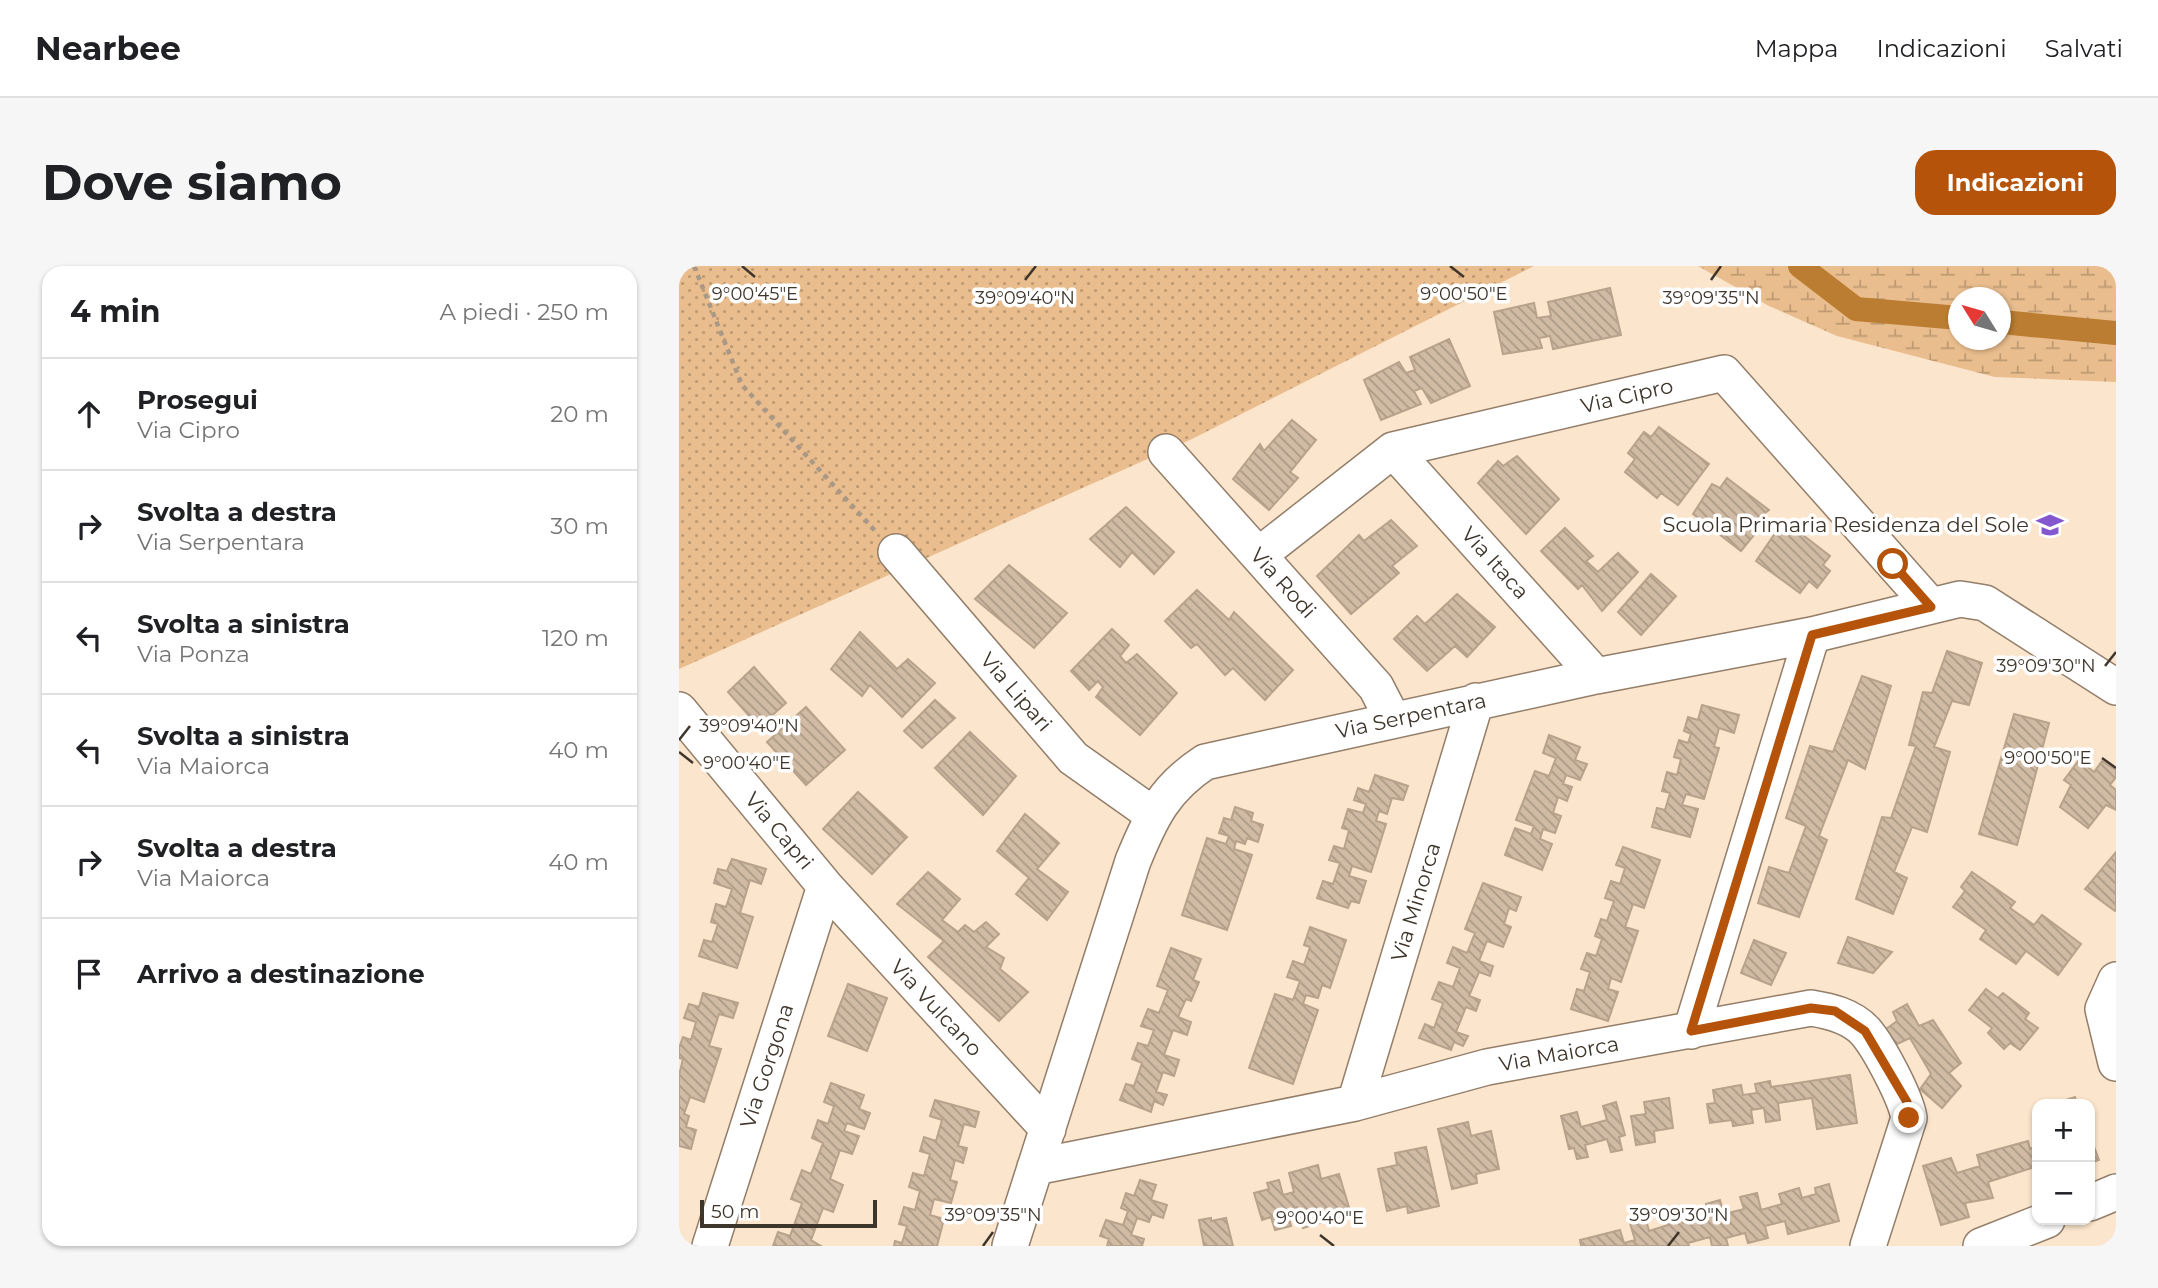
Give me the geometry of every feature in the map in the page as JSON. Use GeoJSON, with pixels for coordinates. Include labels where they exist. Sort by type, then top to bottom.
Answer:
{"type":"FeatureCollection","features":[{"type":"Feature","properties":{"kind":"street","name":"Via Cipro"},"geometry":{"type":"LineString","coordinates":[[1259,555],[1393,450],[1724,373],[1931,607]]}},
{"type":"Feature","properties":{"kind":"street","name":"Via Itaca"},"geometry":{"type":"LineString","coordinates":[[1393,450],[1596,676]]}},
{"type":"Feature","properties":{"kind":"street","name":"Via Rodi"},"geometry":{"type":"LineString","coordinates":[[1166,452],[1376,687],[1393,720]]}},
{"type":"Feature","properties":{"kind":"street","name":"Via Lipari"},"geometry":{"type":"LineString","coordinates":[[896,552],[1073,758],[1152,814]]}},
{"type":"Feature","properties":{"kind":"street","name":"Via Serpentara"},"geometry":{"type":"LineString","coordinates":[[1010,1246],[1133,861],[1152,814],[1182,777],[1205,762],[1476,701],[1812,635],[1960,599],[1985,603],[2116,687]]}},
{"type":"Feature","properties":{"kind":"street"},"geometry":{"type":"LineString","coordinates":[[1691,1031],[1812,635]]}},
{"type":"Feature","properties":{"kind":"street","name":"Via Minorca"},"geometry":{"type":"LineString","coordinates":[[1355,1103],[1476,701]]}},
{"type":"Feature","properties":{"kind":"street","name":"Via Capri"},"geometry":{"type":"LineString","coordinates":[[679,710],[825,886]]}},
{"type":"Feature","properties":{"kind":"street","name":"Via Vulcano"},"geometry":{"type":"LineString","coordinates":[[825,886],[1048,1129]]}},
{"type":"Feature","properties":{"kind":"street","name":"Via Gorgona"},"geometry":{"type":"LineString","coordinates":[[710,1246],[825,886]]}},
{"type":"Feature","properties":{"kind":"street"},"geometry":{"type":"LineString","coordinates":[[2116,980],[2103,1009],[2116,1063]]}},
{"type":"Feature","properties":{"kind":"street","name":"Via Maiorca"},"geometry":{"type":"LineString","coordinates":[[1035,1167],[1355,1103],[1487,1067],[1811,1008],[1835,1011],[1865,1031],[1907,1102],[1909,1118],[1879,1242]]}},
{"type":"Feature","properties":{"kind":"street"},"geometry":{"type":"LineString","coordinates":[[2095,1201],[2116,1192]]}},
{"type":"Feature","properties":{"kind":"street"},"geometry":{"type":"LineString","coordinates":[[1981,1246],[2034,1225]]}},
{"type":"Feature","properties":{"kind":"path"},"geometry":{"type":"LineString","coordinates":[[694,266],[742,386],[896,552]]}},
{"type":"Feature","properties":{"kind":"green space"},"geometry":{"type":"Polygon","coordinates":[[[679,266],[1534,266],[1192,439],[679,669],[679,266]]]}},
{"type":"Feature","properties":{"kind":"green space"},"geometry":{"type":"Polygon","coordinates":[[[1698,266],[2116,266],[2116,382],[1995,377],[1837,336],[1769,306],[1698,266]]]}},
{"type":"Feature","properties":{"kind":"building"},"geometry":{"type":"Polygon","coordinates":[[[1610,288],[1621,335],[1553,349],[1550,336],[1539,338],[1542,348],[1503,354],[1494,312],[1534,303],[1537,318],[1551,316],[1548,302],[1610,288]]]}},
{"type":"Feature","properties":{"kind":"building"},"geometry":{"type":"Polygon","coordinates":[[[1449,339],[1470,386],[1431,403],[1422,388],[1414,391],[1421,404],[1381,420],[1364,380],[1399,362],[1406,373],[1415,370],[1410,357],[1449,339]]]}},
{"type":"Feature","properties":{"kind":"building"},"geometry":{"type":"Polygon","coordinates":[[[1292,420],[1316,440],[1290,472],[1298,478],[1269,510],[1233,479],[1260,444],[1264,451],[1292,420]]]}},
{"type":"Feature","properties":{"kind":"building"},"geometry":{"type":"Polygon","coordinates":[[[1659,427],[1709,464],[1678,505],[1661,493],[1657,498],[1625,472],[1635,459],[1628,453],[1644,432],[1651,437],[1659,427]]]}},
{"type":"Feature","properties":{"kind":"building"},"geometry":{"type":"Polygon","coordinates":[[[1517,456],[1559,499],[1526,534],[1478,483],[1498,461],[1503,466],[1517,456]]]}},
{"type":"Feature","properties":{"kind":"building"},"geometry":{"type":"Polygon","coordinates":[[[1727,478],[1769,510],[1757,519],[1763,524],[1741,551],[1693,514],[1712,484],[1720,488],[1727,478]]]}},
{"type":"Feature","properties":{"kind":"building"},"geometry":{"type":"Polygon","coordinates":[[[1126,507],[1174,552],[1154,574],[1132,552],[1120,567],[1090,539],[1126,507]]]}},
{"type":"Feature","properties":{"kind":"building"},"geometry":{"type":"Polygon","coordinates":[[[1391,520],[1417,546],[1392,566],[1399,573],[1351,614],[1317,576],[1359,535],[1364,541],[1391,520]]]}},
{"type":"Feature","properties":{"kind":"building"},"geometry":{"type":"Polygon","coordinates":[[[1790,525],[1830,556],[1823,565],[1830,571],[1817,588],[1809,581],[1800,593],[1756,561],[1778,529],[1785,535],[1790,525]]]}},
{"type":"Feature","properties":{"kind":"building"},"geometry":{"type":"Polygon","coordinates":[[[1565,528],[1593,556],[1586,561],[1598,572],[1618,553],[1638,572],[1602,611],[1582,585],[1578,589],[1541,551],[1565,528]]]}},
{"type":"Feature","properties":{"kind":"building"},"geometry":{"type":"Polygon","coordinates":[[[1009,565],[1067,613],[1034,648],[975,599],[1009,565]]]}},
{"type":"Feature","properties":{"kind":"building"},"geometry":{"type":"Polygon","coordinates":[[[1651,574],[1676,596],[1641,635],[1618,612],[1651,574]]]}},
{"type":"Feature","properties":{"kind":"building"},"geometry":{"type":"Polygon","coordinates":[[[1197,590],[1229,620],[1234,612],[1293,670],[1265,700],[1233,668],[1225,675],[1197,644],[1191,648],[1165,621],[1197,590]]]}},
{"type":"Feature","properties":{"kind":"building"},"geometry":{"type":"Polygon","coordinates":[[[1457,594],[1495,627],[1467,657],[1455,646],[1427,671],[1394,639],[1417,616],[1425,624],[1457,594]]]}},
{"type":"Feature","properties":{"kind":"building"},"geometry":{"type":"Polygon","coordinates":[[[1112,629],[1129,645],[1120,656],[1126,663],[1137,654],[1177,693],[1140,735],[1096,697],[1103,687],[1098,681],[1089,690],[1071,671],[1112,629]]]}},
{"type":"Feature","properties":{"kind":"building"},"geometry":{"type":"Polygon","coordinates":[[[860,632],[897,669],[908,659],[935,683],[902,717],[870,685],[862,696],[831,669],[860,632]]]}},
{"type":"Feature","properties":{"kind":"building"},"geometry":{"type":"Polygon","coordinates":[[[1947,651],[1982,663],[1969,705],[1952,701],[1934,747],[1950,752],[1927,832],[1912,827],[1894,872],[1907,878],[1893,914],[1856,899],[1882,817],[1891,818],[1916,746],[1909,745],[1923,692],[1932,693],[1947,651]]]}},
{"type":"Feature","properties":{"kind":"building"},"geometry":{"type":"Polygon","coordinates":[[[754,667],[786,703],[759,727],[728,692],[754,667]]]}},
{"type":"Feature","properties":{"kind":"building"},"geometry":{"type":"Polygon","coordinates":[[[1862,676],[1891,686],[1865,769],[1848,760],[1819,836],[1827,840],[1799,917],[1758,903],[1769,867],[1789,873],[1806,826],[1786,818],[1810,746],[1833,752],[1862,676]]]}},
{"type":"Feature","properties":{"kind":"building"},"geometry":{"type":"Polygon","coordinates":[[[935,700],[955,718],[922,748],[904,731],[935,700]]]}},
{"type":"Feature","properties":{"kind":"building"},"geometry":{"type":"Polygon","coordinates":[[[1702,705],[1739,715],[1734,733],[1719,728],[1714,747],[1719,748],[1704,799],[1686,794],[1682,805],[1698,809],[1690,837],[1652,827],[1657,808],[1665,810],[1670,793],[1662,791],[1667,772],[1677,775],[1681,759],[1674,757],[1679,740],[1688,743],[1691,734],[1684,731],[1688,717],[1698,720],[1702,705]]]}},
{"type":"Feature","properties":{"kind":"building"},"geometry":{"type":"Polygon","coordinates":[[[806,707],[845,750],[806,785],[767,742],[806,707]]]}},
{"type":"Feature","properties":{"kind":"building"},"geometry":{"type":"Polygon","coordinates":[[[2014,714],[2049,723],[2017,845],[1979,834],[2014,714]]]}},
{"type":"Feature","properties":{"kind":"building"},"geometry":{"type":"Polygon","coordinates":[[[970,732],[1016,776],[983,815],[935,768],[970,732]]]}},
{"type":"Feature","properties":{"kind":"building"},"geometry":{"type":"Polygon","coordinates":[[[1549,735],[1580,747],[1575,760],[1587,764],[1580,780],[1566,775],[1563,784],[1572,787],[1567,801],[1558,797],[1553,813],[1561,816],[1555,833],[1543,829],[1540,839],[1552,844],[1542,870],[1505,855],[1515,828],[1531,834],[1534,826],[1516,820],[1535,771],[1549,776],[1556,758],[1543,753],[1549,735]]]}},
{"type":"Feature","properties":{"kind":"building"},"geometry":{"type":"Polygon","coordinates":[[[2079,760],[2094,772],[2102,761],[2116,770],[2116,777],[2110,785],[2116,790],[2116,810],[2106,805],[2088,828],[2060,807],[2071,785],[2064,780],[2079,760]]]}},
{"type":"Feature","properties":{"kind":"building"},"geometry":{"type":"Polygon","coordinates":[[[1375,775],[1408,786],[1403,800],[1392,798],[1387,814],[1379,811],[1376,821],[1386,824],[1371,872],[1352,866],[1349,876],[1366,881],[1359,903],[1351,901],[1348,908],[1317,898],[1323,881],[1333,884],[1340,863],[1329,860],[1334,846],[1344,849],[1349,830],[1342,828],[1348,809],[1363,813],[1366,804],[1354,800],[1358,788],[1369,792],[1375,775]]]}},
{"type":"Feature","properties":{"kind":"building"},"geometry":{"type":"Polygon","coordinates":[[[858,792],[907,837],[872,874],[823,829],[858,792]]]}},
{"type":"Feature","properties":{"kind":"building"},"geometry":{"type":"Polygon","coordinates":[[[1235,807],[1253,813],[1251,821],[1263,825],[1258,842],[1247,838],[1245,844],[1236,841],[1234,849],[1252,855],[1227,930],[1182,915],[1207,838],[1226,844],[1229,836],[1219,833],[1224,818],[1231,820],[1235,807]]]}},
{"type":"Feature","properties":{"kind":"building"},"geometry":{"type":"Polygon","coordinates":[[[1025,814],[1059,843],[1037,869],[1068,892],[1047,920],[1016,894],[1029,878],[997,851],[1025,814]]]}},
{"type":"Feature","properties":{"kind":"building"},"geometry":{"type":"Polygon","coordinates":[[[1623,847],[1660,860],[1644,908],[1633,904],[1625,927],[1638,931],[1621,982],[1611,978],[1608,989],[1618,992],[1608,1021],[1571,1009],[1577,989],[1584,991],[1590,972],[1581,969],[1587,953],[1596,956],[1602,939],[1595,936],[1601,919],[1607,921],[1614,901],[1605,898],[1611,881],[1620,884],[1625,868],[1616,865],[1623,847]]]}},
{"type":"Feature","properties":{"kind":"building"},"geometry":{"type":"Polygon","coordinates":[[[2116,852],[2116,910],[2115,911],[2085,889],[2116,852]]]}},
{"type":"Feature","properties":{"kind":"building"},"geometry":{"type":"Polygon","coordinates":[[[732,859],[766,869],[761,884],[750,880],[740,913],[753,917],[737,968],[699,956],[704,940],[712,942],[718,924],[711,922],[716,904],[726,907],[732,889],[714,883],[718,869],[727,871],[732,859]]]}},
{"type":"Feature","properties":{"kind":"building"},"geometry":{"type":"Polygon","coordinates":[[[928,872],[960,899],[942,920],[958,932],[965,925],[974,932],[986,922],[999,934],[986,947],[1004,958],[1000,969],[1028,992],[999,1021],[928,957],[944,941],[897,904],[928,872]]]}},
{"type":"Feature","properties":{"kind":"building"},"geometry":{"type":"Polygon","coordinates":[[[1972,872],[2015,902],[2010,908],[2034,925],[2042,915],[2081,944],[2058,975],[2026,951],[2016,964],[1980,939],[1986,930],[1953,907],[1965,891],[1961,887],[1972,872]]]}},
{"type":"Feature","properties":{"kind":"building"},"geometry":{"type":"Polygon","coordinates":[[[1483,883],[1521,897],[1516,911],[1509,908],[1504,924],[1511,927],[1503,947],[1487,941],[1479,961],[1493,966],[1490,976],[1479,972],[1469,996],[1480,1000],[1476,1011],[1466,1007],[1456,1032],[1468,1036],[1463,1046],[1454,1042],[1451,1050],[1419,1038],[1425,1024],[1434,1028],[1443,1003],[1432,999],[1439,982],[1453,987],[1460,968],[1447,963],[1453,947],[1467,953],[1475,933],[1465,929],[1483,883]]]}},
{"type":"Feature","properties":{"kind":"building"},"geometry":{"type":"Polygon","coordinates":[[[1310,927],[1346,940],[1330,988],[1322,985],[1318,998],[1306,995],[1303,1004],[1318,1010],[1293,1084],[1249,1068],[1275,994],[1293,1000],[1300,981],[1287,977],[1293,961],[1304,965],[1310,947],[1304,945],[1310,927]]]}},
{"type":"Feature","properties":{"kind":"building"},"geometry":{"type":"Polygon","coordinates":[[[1848,937],[1892,952],[1873,973],[1838,963],[1848,937]]]}},
{"type":"Feature","properties":{"kind":"building"},"geometry":{"type":"Polygon","coordinates":[[[1754,940],[1786,953],[1771,985],[1741,973],[1754,940]]]}},
{"type":"Feature","properties":{"kind":"building"},"geometry":{"type":"Polygon","coordinates":[[[1171,948],[1201,959],[1193,980],[1199,982],[1191,1001],[1186,999],[1178,1017],[1191,1022],[1187,1035],[1173,1030],[1164,1055],[1179,1060],[1174,1076],[1163,1072],[1156,1092],[1167,1095],[1163,1105],[1154,1101],[1151,1112],[1120,1100],[1126,1084],[1134,1086],[1142,1063],[1132,1059],[1138,1043],[1148,1046],[1154,1030],[1141,1026],[1148,1009],[1159,1013],[1168,990],[1157,986],[1171,948]]]}},
{"type":"Feature","properties":{"kind":"building"},"geometry":{"type":"Polygon","coordinates":[[[848,984],[887,998],[867,1051],[828,1036],[848,984]]]}},
{"type":"Feature","properties":{"kind":"building"},"geometry":{"type":"Polygon","coordinates":[[[1986,989],[1998,998],[2003,993],[2029,1013],[2025,1019],[2038,1028],[2020,1050],[2010,1043],[2004,1049],[1988,1033],[1992,1028],[1969,1010],[1986,989]]]}},
{"type":"Feature","properties":{"kind":"building"},"geometry":{"type":"Polygon","coordinates":[[[703,993],[738,1003],[733,1018],[719,1014],[709,1046],[721,1049],[704,1102],[690,1097],[684,1114],[689,1116],[686,1127],[696,1130],[691,1149],[679,1146],[679,1075],[683,1059],[679,1058],[679,1048],[683,1037],[691,1040],[696,1022],[684,1018],[689,1004],[699,1007],[703,993]]]}},
{"type":"Feature","properties":{"kind":"building"},"geometry":{"type":"Polygon","coordinates":[[[1907,1004],[1919,1026],[1933,1020],[1961,1063],[1949,1073],[1961,1086],[1942,1108],[1920,1089],[1931,1074],[1910,1038],[1895,1045],[1886,1029],[1897,1021],[1893,1012],[1907,1004]]]}},
{"type":"Feature","properties":{"kind":"building"},"geometry":{"type":"Polygon","coordinates":[[[1850,1075],[1857,1123],[1817,1129],[1812,1098],[1778,1103],[1780,1120],[1766,1122],[1764,1108],[1751,1110],[1753,1123],[1733,1126],[1732,1120],[1710,1123],[1707,1104],[1715,1103],[1713,1090],[1741,1085],[1743,1095],[1757,1093],[1755,1084],[1770,1081],[1771,1087],[1850,1075]]]}},
{"type":"Feature","properties":{"kind":"building"},"geometry":{"type":"Polygon","coordinates":[[[831,1083],[864,1095],[859,1109],[870,1113],[864,1129],[847,1123],[844,1131],[859,1136],[852,1154],[840,1150],[830,1179],[843,1185],[833,1212],[823,1208],[811,1240],[821,1246],[773,1246],[778,1232],[790,1236],[802,1203],[791,1199],[802,1170],[811,1174],[823,1143],[812,1138],[818,1120],[828,1124],[834,1106],[824,1102],[831,1083]]]}},
{"type":"Feature","properties":{"kind":"building"},"geometry":{"type":"Polygon","coordinates":[[[1669,1098],[1673,1128],[1654,1131],[1655,1142],[1636,1145],[1631,1116],[1646,1114],[1644,1102],[1669,1098]]]}},
{"type":"Feature","properties":{"kind":"building"},"geometry":{"type":"Polygon","coordinates":[[[935,1100],[979,1112],[975,1127],[964,1124],[958,1146],[967,1148],[963,1163],[955,1160],[950,1180],[957,1182],[951,1203],[934,1199],[930,1215],[944,1219],[937,1246],[894,1246],[895,1241],[902,1243],[907,1226],[899,1224],[904,1207],[915,1210],[920,1191],[909,1187],[913,1173],[924,1176],[930,1154],[920,1151],[924,1137],[936,1141],[942,1120],[930,1116],[935,1100]]]}},
{"type":"Feature","properties":{"kind":"building"},"geometry":{"type":"Polygon","coordinates":[[[1616,1102],[1625,1135],[1619,1137],[1622,1150],[1611,1152],[1607,1139],[1585,1145],[1588,1157],[1577,1159],[1574,1148],[1569,1149],[1561,1116],[1577,1112],[1581,1127],[1607,1120],[1603,1106],[1616,1102]]]}},
{"type":"Feature","properties":{"kind":"building"},"geometry":{"type":"Polygon","coordinates":[[[1468,1122],[1471,1136],[1491,1131],[1499,1169],[1476,1174],[1477,1183],[1452,1189],[1438,1129],[1468,1122]]]}},
{"type":"Feature","properties":{"kind":"building"},"geometry":{"type":"Polygon","coordinates":[[[2028,1141],[2030,1149],[2032,1148],[2032,1168],[1988,1182],[1993,1198],[1965,1203],[1969,1217],[1941,1225],[1923,1166],[1951,1158],[1957,1173],[1980,1166],[1977,1155],[2028,1141]]]}},
{"type":"Feature","properties":{"kind":"building"},"geometry":{"type":"Polygon","coordinates":[[[1426,1147],[1439,1206],[1408,1213],[1407,1206],[1387,1211],[1378,1169],[1397,1165],[1395,1153],[1426,1147]]]}},
{"type":"Feature","properties":{"kind":"building"},"geometry":{"type":"Polygon","coordinates":[[[1318,1165],[1321,1179],[1339,1174],[1351,1214],[1303,1228],[1297,1207],[1287,1210],[1291,1226],[1275,1230],[1271,1217],[1262,1220],[1254,1193],[1269,1189],[1267,1183],[1279,1180],[1283,1195],[1294,1192],[1289,1173],[1318,1165]]]}},
{"type":"Feature","properties":{"kind":"building"},"geometry":{"type":"Polygon","coordinates":[[[1140,1180],[1156,1185],[1151,1200],[1167,1205],[1163,1218],[1152,1214],[1149,1222],[1137,1218],[1131,1235],[1144,1239],[1142,1246],[1107,1246],[1109,1239],[1100,1236],[1106,1220],[1123,1225],[1128,1211],[1121,1208],[1126,1193],[1134,1196],[1140,1180]]]}},
{"type":"Feature","properties":{"kind":"building"},"geometry":{"type":"Polygon","coordinates":[[[1829,1184],[1839,1221],[1788,1234],[1785,1221],[1765,1226],[1768,1238],[1748,1243],[1745,1233],[1726,1238],[1728,1246],[1712,1246],[1710,1237],[1688,1243],[1689,1246],[1581,1246],[1580,1240],[1620,1230],[1624,1243],[1635,1240],[1629,1220],[1645,1216],[1649,1231],[1668,1225],[1665,1213],[1680,1209],[1683,1223],[1709,1216],[1706,1204],[1720,1200],[1724,1214],[1744,1209],[1740,1197],[1757,1193],[1761,1210],[1782,1204],[1779,1194],[1799,1188],[1802,1198],[1816,1194],[1815,1188],[1829,1184]]]}},
{"type":"Feature","properties":{"kind":"building"},"geometry":{"type":"Polygon","coordinates":[[[1211,1218],[1211,1221],[1226,1218],[1233,1246],[1204,1246],[1199,1220],[1211,1218]]]}},
{"type":"Feature","properties":{"kind":"waterway"},"geometry":{"type":"LineString","coordinates":[[1800,266],[1856,309],[1948,317]]}},
{"type":"Feature","properties":{"kind":"waterway"},"geometry":{"type":"LineString","coordinates":[[2011,323],[2116,333]]}},
{"type":"Feature","properties":{"kind":"place","name":"Scuola Primaria Residenza del Sole"},"geometry":{"type":"Point","coordinates":[2050,525]}},
{"type":"Feature","properties":{"kind":"route"},"geometry":{"type":"LineString","coordinates":[[1893,564],[1931,607],[1812,635],[1691,1031],[1811,1008],[1835,1011],[1865,1031],[1907,1102],[1909,1118]]}}]}
